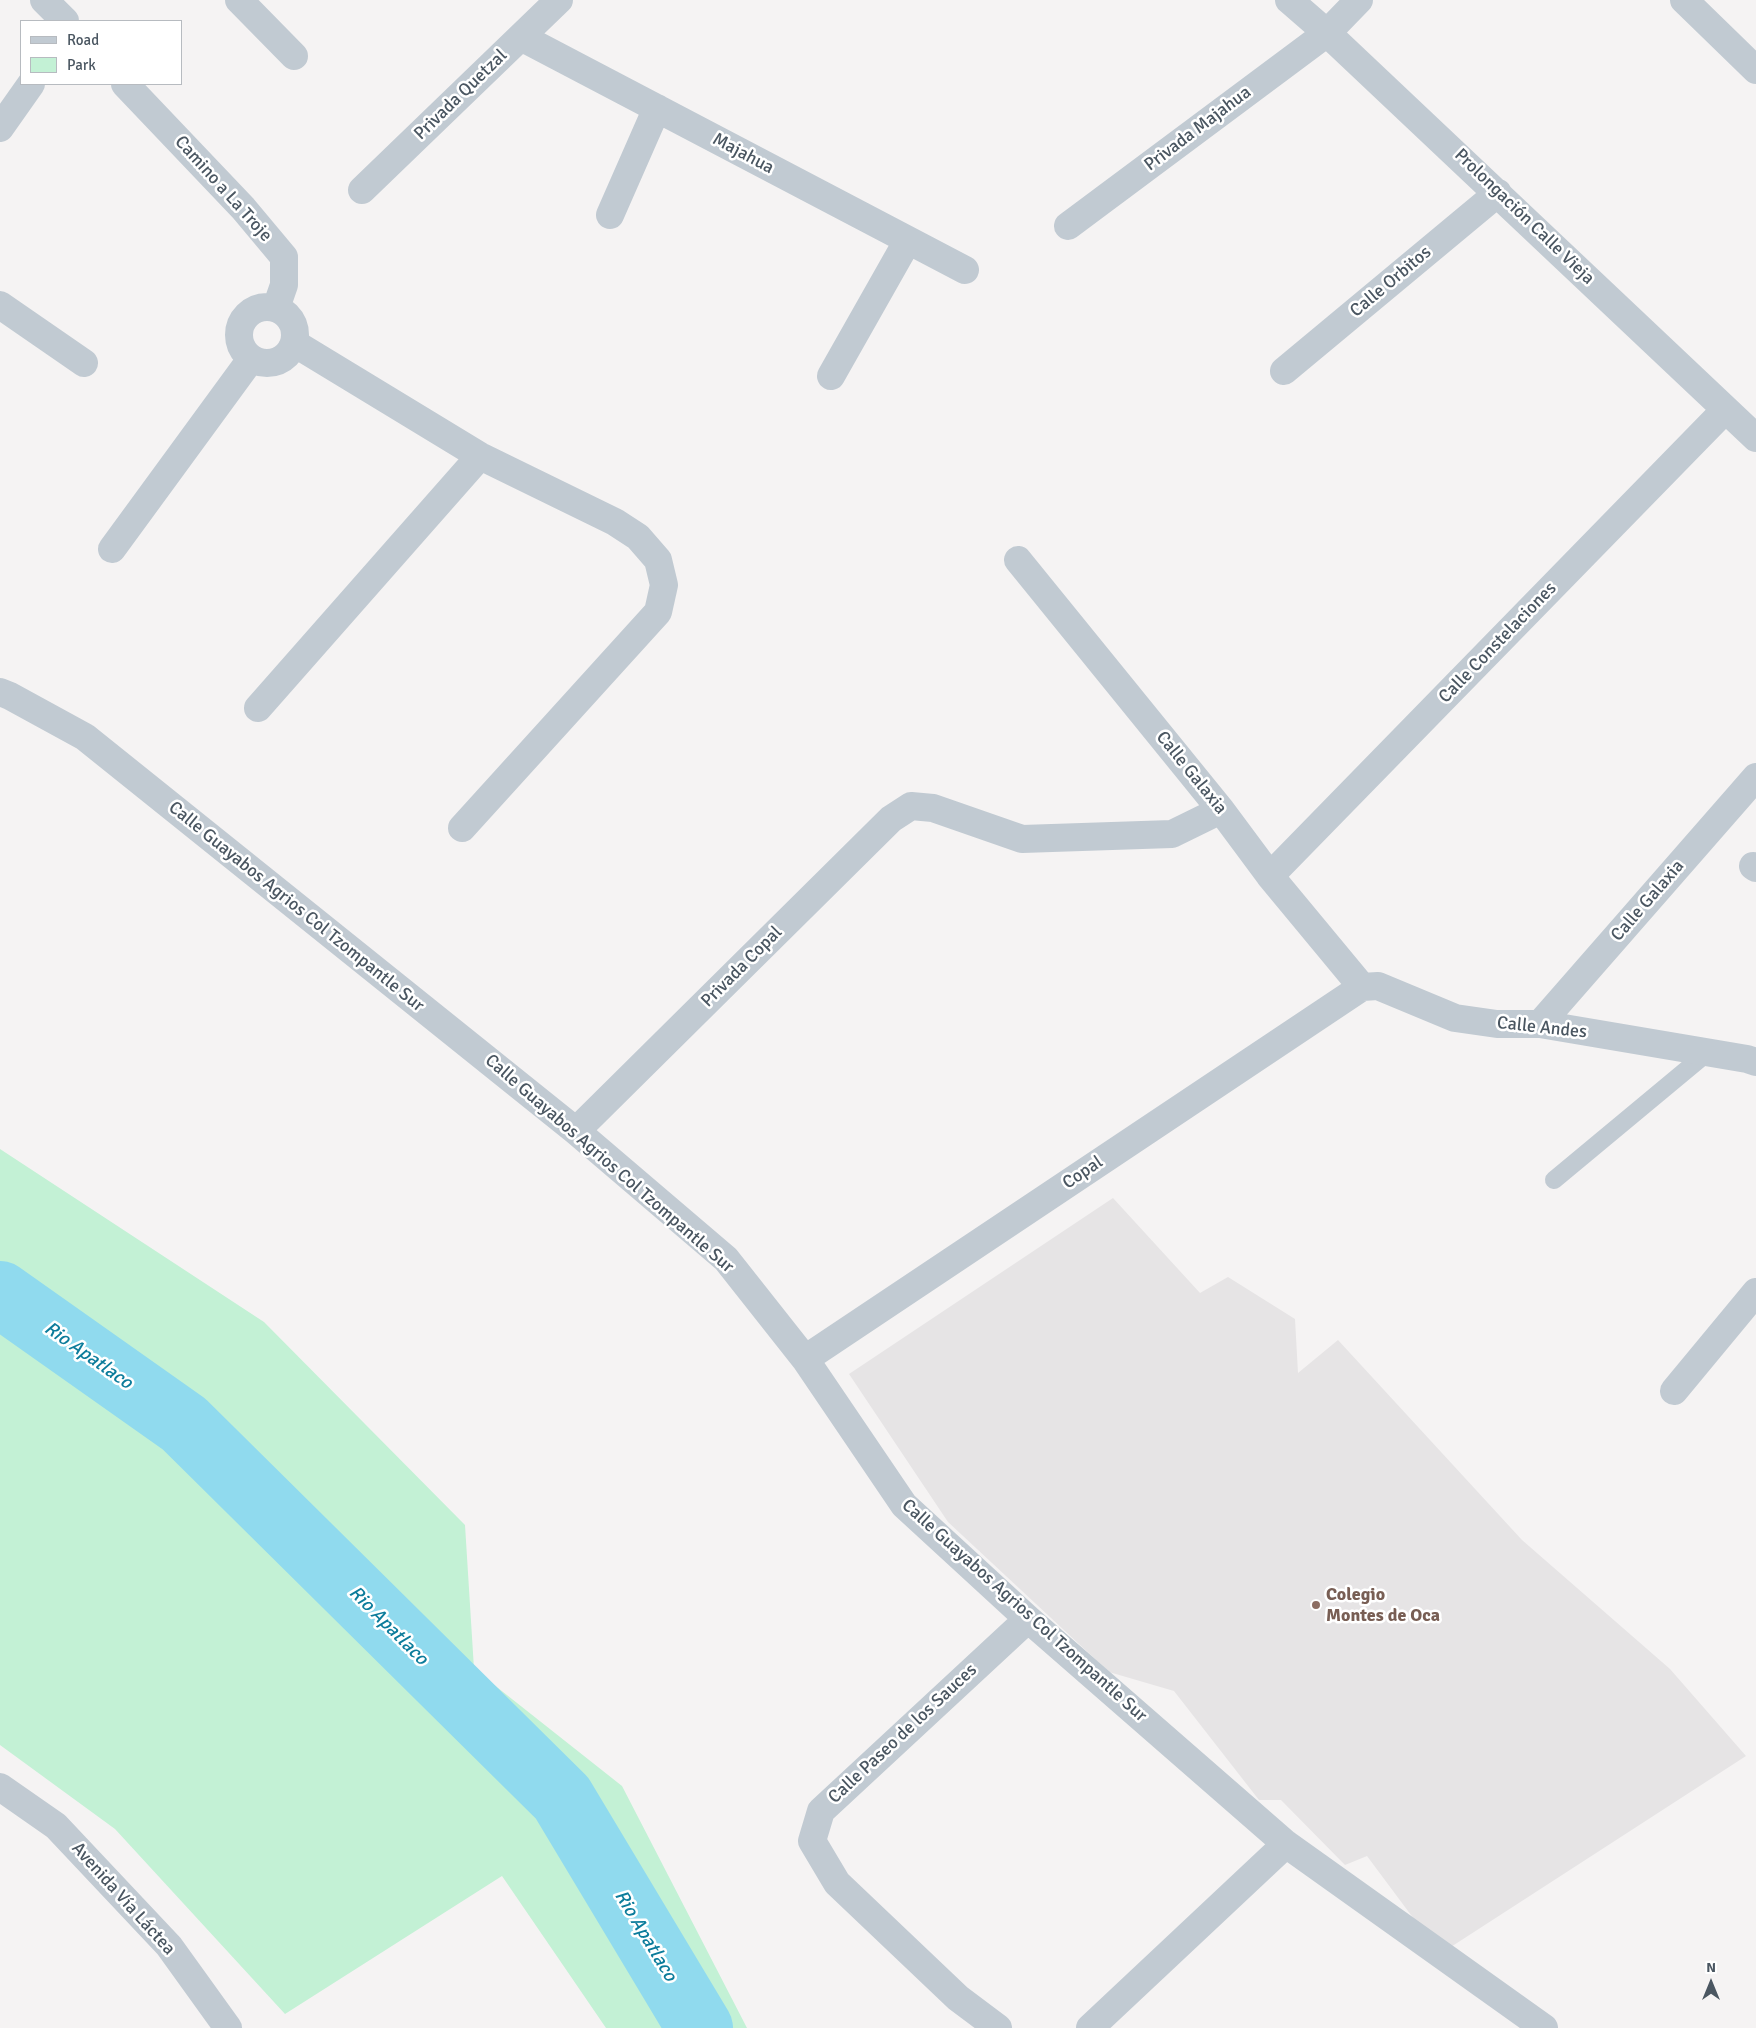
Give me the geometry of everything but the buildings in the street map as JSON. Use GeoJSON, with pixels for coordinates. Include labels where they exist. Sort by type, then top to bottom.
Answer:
{"type":"FeatureCollection","features":[{"type":"Feature","properties":{"kind":"street"},"geometry":{"type":"LineString","coordinates":[[44,0],[64,20]]}},
{"type":"Feature","properties":{"kind":"street"},"geometry":{"type":"LineString","coordinates":[[239,0],[294,56]]}},
{"type":"Feature","properties":{"kind":"street","name":"Privada Quetzal"},"geometry":{"type":"LineString","coordinates":[[362,190],[559,0]]}},
{"type":"Feature","properties":{"kind":"street","name":"Prolongación Calle Vieja"},"geometry":{"type":"LineString","coordinates":[[1288,0],[1327,32],[1498,192],[1756,438]]}},
{"type":"Feature","properties":{"kind":"street","name":"Privada Majahua"},"geometry":{"type":"LineString","coordinates":[[1068,226],[1327,32],[1359,0]]}},
{"type":"Feature","properties":{"kind":"street"},"geometry":{"type":"LineString","coordinates":[[1684,0],[1756,70]]}},
{"type":"Feature","properties":{"kind":"street","name":"Majahua"},"geometry":{"type":"LineString","coordinates":[[521,37],[965,270]]}},
{"type":"Feature","properties":{"kind":"street"},"geometry":{"type":"LineString","coordinates":[[0,128],[30,85]]}},
{"type":"Feature","properties":{"kind":"street","name":"Camino a La Troje"},"geometry":{"type":"LineString","coordinates":[[126,85],[243,208],[284,257],[284,285],[276,308]]}},
{"type":"Feature","properties":{"kind":"street"},"geometry":{"type":"LineString","coordinates":[[610,215],[657,108]]}},
{"type":"Feature","properties":{"kind":"street","name":"Calle Orbitos"},"geometry":{"type":"LineString","coordinates":[[1284,371],[1498,192]]}},
{"type":"Feature","properties":{"kind":"street"},"geometry":{"type":"LineString","coordinates":[[831,376],[908,240]]}},
{"type":"Feature","properties":{"kind":"street"},"geometry":{"type":"LineString","coordinates":[[0,305],[84,363]]}},
{"type":"Feature","properties":{"kind":"street"},"geometry":{"type":"LineString","coordinates":[[266,307],[276,308],[283,312],[294,326],[294,343],[284,357],[268,363],[251,359],[240,345],[239,327],[249,312],[266,307]]}},
{"type":"Feature","properties":{"kind":"street"},"geometry":{"type":"LineString","coordinates":[[294,343],[480,456],[615,522],[638,537],[658,560],[664,585],[658,612],[462,828]]}},
{"type":"Feature","properties":{"kind":"street"},"geometry":{"type":"LineString","coordinates":[[112,550],[251,359]]}},
{"type":"Feature","properties":{"kind":"street","name":"Calle Constelaciones"},"geometry":{"type":"LineString","coordinates":[[1270,876],[1725,410]]}},
{"type":"Feature","properties":{"kind":"street"},"geometry":{"type":"LineString","coordinates":[[258,708],[480,456]]}},
{"type":"Feature","properties":{"kind":"street","name":"Calle Galaxia"},"geometry":{"type":"LineString","coordinates":[[1018,560],[1221,810],[1270,876],[1362,987]]}},
{"type":"Feature","properties":{"kind":"street","name":"Calle Guayabos Agrios Col Tzompantle Sur"},"geometry":{"type":"LineString","coordinates":[[0,692],[85,737],[576,1131],[726,1259],[805,1359],[904,1504],[1028,1619],[1286,1844],[1544,2028]]}},
{"type":"Feature","properties":{"kind":"street","name":"Calle Galaxia"},"geometry":{"type":"LineString","coordinates":[[1540,1024],[1756,777]]}},
{"type":"Feature","properties":{"kind":"street","name":"Privada Copal"},"geometry":{"type":"LineString","coordinates":[[576,1131],[892,819],[911,806],[933,808],[1022,838],[1172,834],[1221,810]]}},
{"type":"Feature","properties":{"kind":"street","name":"Calle Andes"},"geometry":{"type":"LineString","coordinates":[[1362,987],[1378,986],[1455,1018],[1497,1024],[1540,1024],[1708,1052],[1756,1062]]}},
{"type":"Feature","properties":{"kind":"street","name":"Copal"},"geometry":{"type":"LineString","coordinates":[[805,1359],[1362,987]]}},
{"type":"Feature","properties":{"kind":"street"},"geometry":{"type":"LineString","coordinates":[[1674,1391],[1756,1292]]}},
{"type":"Feature","properties":{"kind":"street","name":"Calle Paseo de los Sauces"},"geometry":{"type":"LineString","coordinates":[[998,2028],[958,1998],[837,1883],[812,1841],[821,1811],[1028,1619]]}},
{"type":"Feature","properties":{"kind":"street","name":"Avenida Vía Láctea"},"geometry":{"type":"LineString","coordinates":[[0,1787],[56,1826],[63,1833],[169,1946],[228,2028]]}},
{"type":"Feature","properties":{"kind":"street"},"geometry":{"type":"LineString","coordinates":[[1090,2028],[1286,1844]]}},
{"type":"Feature","properties":{"kind":"lane"},"geometry":{"type":"LineString","coordinates":[[1554,1180],[1708,1052]]}},
{"type":"Feature","properties":{"kind":"shaded area","name":"Colegio Montes de Oca"},"geometry":{"type":"Polygon","coordinates":[[[1113,1198],[1200,1293],[1228,1277],[1295,1319],[1298,1373],[1338,1340],[1522,1540],[1670,1669],[1746,1756],[1440,1954],[1367,1856],[1345,1865],[1281,1800],[1259,1800],[1174,1691],[1109,1672],[948,1522],[849,1374],[1113,1198]]]}},
{"type":"Feature","properties":{"kind":"green space"},"geometry":{"type":"Polygon","coordinates":[[[0,1149],[264,1322],[465,1525],[474,1669],[622,1786],[747,2028],[606,2028],[502,1876],[285,2014],[115,1829],[0,1745],[0,1149]]]}},
{"type":"Feature","properties":{"kind":"waterway","name":"Rio Apatlaco"},"geometry":{"type":"LineString","coordinates":[[0,1294],[184,1424],[562,1798],[700,2028]]}},
{"type":"Feature","properties":{"kind":"place","name":"Colegio Montes de Oca"},"geometry":{"type":"Point","coordinates":[1316,1605]}}]}
